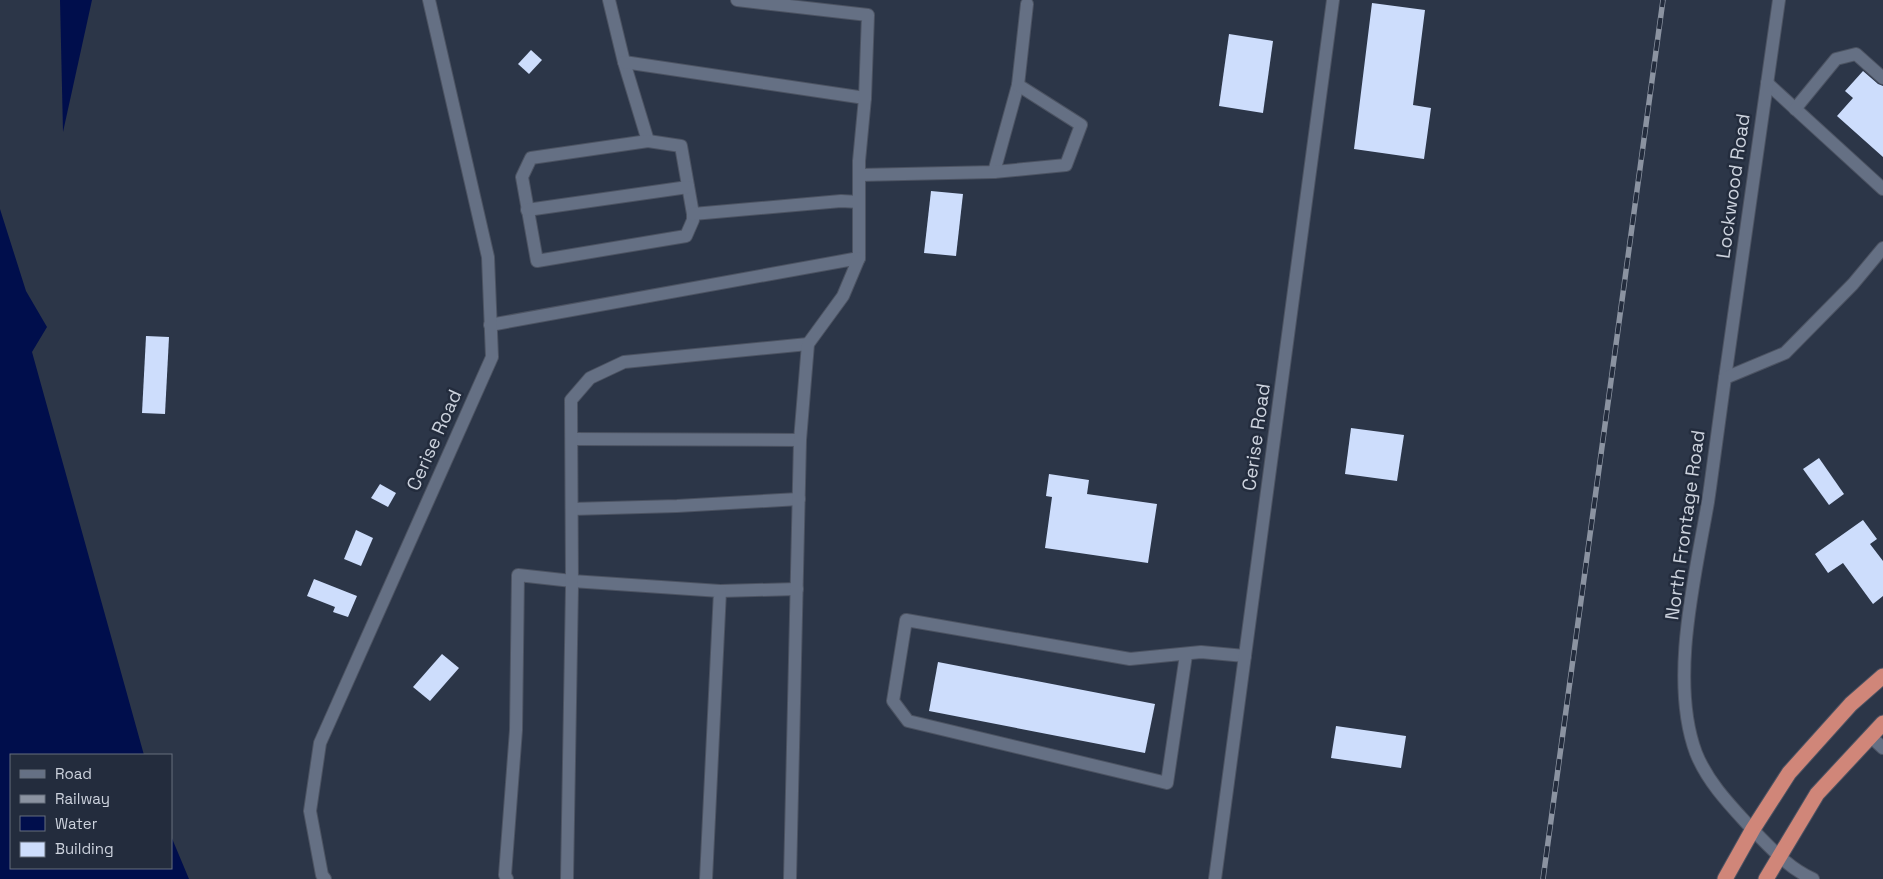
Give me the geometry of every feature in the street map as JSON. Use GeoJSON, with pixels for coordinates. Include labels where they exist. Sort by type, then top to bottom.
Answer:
{"type":"FeatureCollection","features":[{"type":"Feature","properties":{"kind":"highway"},"geometry":{"type":"LineString","coordinates":[[1725,879],[1753,829],[1789,772],[1851,704],[1883,676]]}},
{"type":"Feature","properties":{"kind":"highway"},"geometry":{"type":"LineString","coordinates":[[1766,879],[1778,856],[1817,794],[1883,723]]}},
{"type":"Feature","properties":{"kind":"street","name":"Cerise Road"},"geometry":{"type":"LineString","coordinates":[[325,879],[322,875],[310,811],[320,743],[492,357],[488,257],[429,0]]}},
{"type":"Feature","properties":{"kind":"street"},"geometry":{"type":"LineString","coordinates":[[609,0],[624,62],[648,141]]}},
{"type":"Feature","properties":{"kind":"street"},"geometry":{"type":"LineString","coordinates":[[737,0],[868,16],[865,98],[859,175],[860,258],[843,296],[808,344],[800,440],[798,499],[790,879]]}},
{"type":"Feature","properties":{"kind":"street","name":"Cerise Road"},"geometry":{"type":"LineString","coordinates":[[1215,879],[1334,0]]}},
{"type":"Feature","properties":{"kind":"street","name":"Lockwood Road"},"geometry":{"type":"LineString","coordinates":[[1725,378],[1779,0]]}},
{"type":"Feature","properties":{"kind":"street"},"geometry":{"type":"LineString","coordinates":[[994,172],[1018,85],[1027,4]]}},
{"type":"Feature","properties":{"kind":"street"},"geometry":{"type":"LineString","coordinates":[[1795,109],[1836,59],[1856,54],[1883,78]]}},
{"type":"Feature","properties":{"kind":"street"},"geometry":{"type":"LineString","coordinates":[[624,62],[865,98]]}},
{"type":"Feature","properties":{"kind":"street"},"geometry":{"type":"LineString","coordinates":[[1767,83],[1883,189]]}},
{"type":"Feature","properties":{"kind":"street"},"geometry":{"type":"LineString","coordinates":[[859,175],[994,172],[1066,165],[1081,125],[1018,85]]}},
{"type":"Feature","properties":{"kind":"street"},"geometry":{"type":"LineString","coordinates":[[648,141],[681,146],[688,187],[693,220],[686,236],[536,261],[522,177],[531,158],[648,141]]}},
{"type":"Feature","properties":{"kind":"street"},"geometry":{"type":"LineString","coordinates":[[527,210],[688,187]]}},
{"type":"Feature","properties":{"kind":"street"},"geometry":{"type":"LineString","coordinates":[[693,214],[841,201],[859,202]]}},
{"type":"Feature","properties":{"kind":"street"},"geometry":{"type":"LineString","coordinates":[[1725,378],[1785,352],[1853,284],[1883,248]]}},
{"type":"Feature","properties":{"kind":"street"},"geometry":{"type":"LineString","coordinates":[[490,325],[860,258]]}},
{"type":"Feature","properties":{"kind":"street"},"geometry":{"type":"LineString","coordinates":[[567,879],[572,581],[572,400],[590,378],[624,362],[808,344]]}},
{"type":"Feature","properties":{"kind":"street","name":"North Frontage Road"},"geometry":{"type":"LineString","coordinates":[[1725,378],[1687,639],[1685,706],[1696,754],[1720,796],[1778,856],[1800,874],[1813,879]]}},
{"type":"Feature","properties":{"kind":"street"},"geometry":{"type":"LineString","coordinates":[[572,440],[800,440]]}},
{"type":"Feature","properties":{"kind":"street"},"geometry":{"type":"LineString","coordinates":[[572,509],[677,506],[798,499]]}},
{"type":"Feature","properties":{"kind":"street"},"geometry":{"type":"LineString","coordinates":[[507,879],[504,875],[516,730],[518,575],[572,581],[720,591],[797,589]]}},
{"type":"Feature","properties":{"kind":"street"},"geometry":{"type":"LineString","coordinates":[[706,879],[720,591]]}},
{"type":"Feature","properties":{"kind":"street"},"geometry":{"type":"LineString","coordinates":[[1186,655],[1167,783],[908,721],[893,701],[906,620],[1130,659],[1186,655],[1201,652],[1245,656]]}},
{"type":"Feature","properties":{"kind":"street"},"geometry":{"type":"LineString","coordinates":[[1870,736],[1883,748]]}},
{"type":"Feature","properties":{"kind":"water"},"geometry":{"type":"Polygon","coordinates":[[[60,0],[92,0],[63,132],[60,0]]]}},
{"type":"Feature","properties":{"kind":"water"},"geometry":{"type":"Polygon","coordinates":[[[0,209],[26,291],[47,327],[32,352],[144,754],[10,754],[10,869],[172,869],[172,838],[189,879],[0,879],[0,209]]]}},
{"type":"Feature","properties":{"kind":"building"},"geometry":{"type":"Polygon","coordinates":[[[1372,3],[1425,10],[1413,105],[1431,108],[1424,159],[1354,149],[1372,3]]]}},
{"type":"Feature","properties":{"kind":"building"},"geometry":{"type":"Polygon","coordinates":[[[1229,34],[1273,41],[1263,113],[1219,106],[1229,34]]]}},
{"type":"Feature","properties":{"kind":"building"},"geometry":{"type":"Polygon","coordinates":[[[531,50],[542,60],[529,74],[518,64],[531,50]]]}},
{"type":"Feature","properties":{"kind":"building"},"geometry":{"type":"Polygon","coordinates":[[[1863,71],[1883,86],[1883,157],[1837,116],[1853,98],[1845,91],[1863,71]]]}},
{"type":"Feature","properties":{"kind":"building"},"geometry":{"type":"Polygon","coordinates":[[[931,191],[963,194],[956,256],[924,253],[931,191]]]}},
{"type":"Feature","properties":{"kind":"building"},"geometry":{"type":"Polygon","coordinates":[[[146,336],[169,337],[165,414],[142,413],[146,336]]]}},
{"type":"Feature","properties":{"kind":"building"},"geometry":{"type":"Polygon","coordinates":[[[1351,428],[1404,435],[1397,481],[1345,474],[1351,428]]]}},
{"type":"Feature","properties":{"kind":"building"},"geometry":{"type":"Polygon","coordinates":[[[1819,458],[1844,494],[1829,505],[1803,469],[1819,458]]]}},
{"type":"Feature","properties":{"kind":"building"},"geometry":{"type":"Polygon","coordinates":[[[1049,474],[1089,480],[1087,494],[1157,504],[1148,563],[1045,548],[1052,497],[1046,496],[1049,474]]]}},
{"type":"Feature","properties":{"kind":"building"},"geometry":{"type":"Polygon","coordinates":[[[380,484],[396,493],[388,507],[371,498],[380,484]]]}},
{"type":"Feature","properties":{"kind":"building"},"geometry":{"type":"Polygon","coordinates":[[[1863,520],[1877,539],[1870,544],[1883,561],[1883,596],[1873,604],[1843,563],[1828,573],[1815,554],[1863,520]]]}},
{"type":"Feature","properties":{"kind":"building"},"geometry":{"type":"Polygon","coordinates":[[[356,530],[373,538],[361,566],[344,559],[356,530]]]}},
{"type":"Feature","properties":{"kind":"building"},"geometry":{"type":"Polygon","coordinates":[[[314,579],[357,596],[348,617],[333,612],[335,607],[307,596],[314,579]]]}},
{"type":"Feature","properties":{"kind":"building"},"geometry":{"type":"Polygon","coordinates":[[[442,654],[459,668],[430,701],[413,687],[442,654]]]}},
{"type":"Feature","properties":{"kind":"building"},"geometry":{"type":"Polygon","coordinates":[[[938,662],[1155,704],[1145,753],[929,711],[938,662]]]}},
{"type":"Feature","properties":{"kind":"building"},"geometry":{"type":"Polygon","coordinates":[[[1336,726],[1406,736],[1401,768],[1331,758],[1336,726]]]}},
{"type":"Feature","properties":{"kind":"railway"},"geometry":{"type":"LineString","coordinates":[[1543,879],[1663,0]]}}]}
